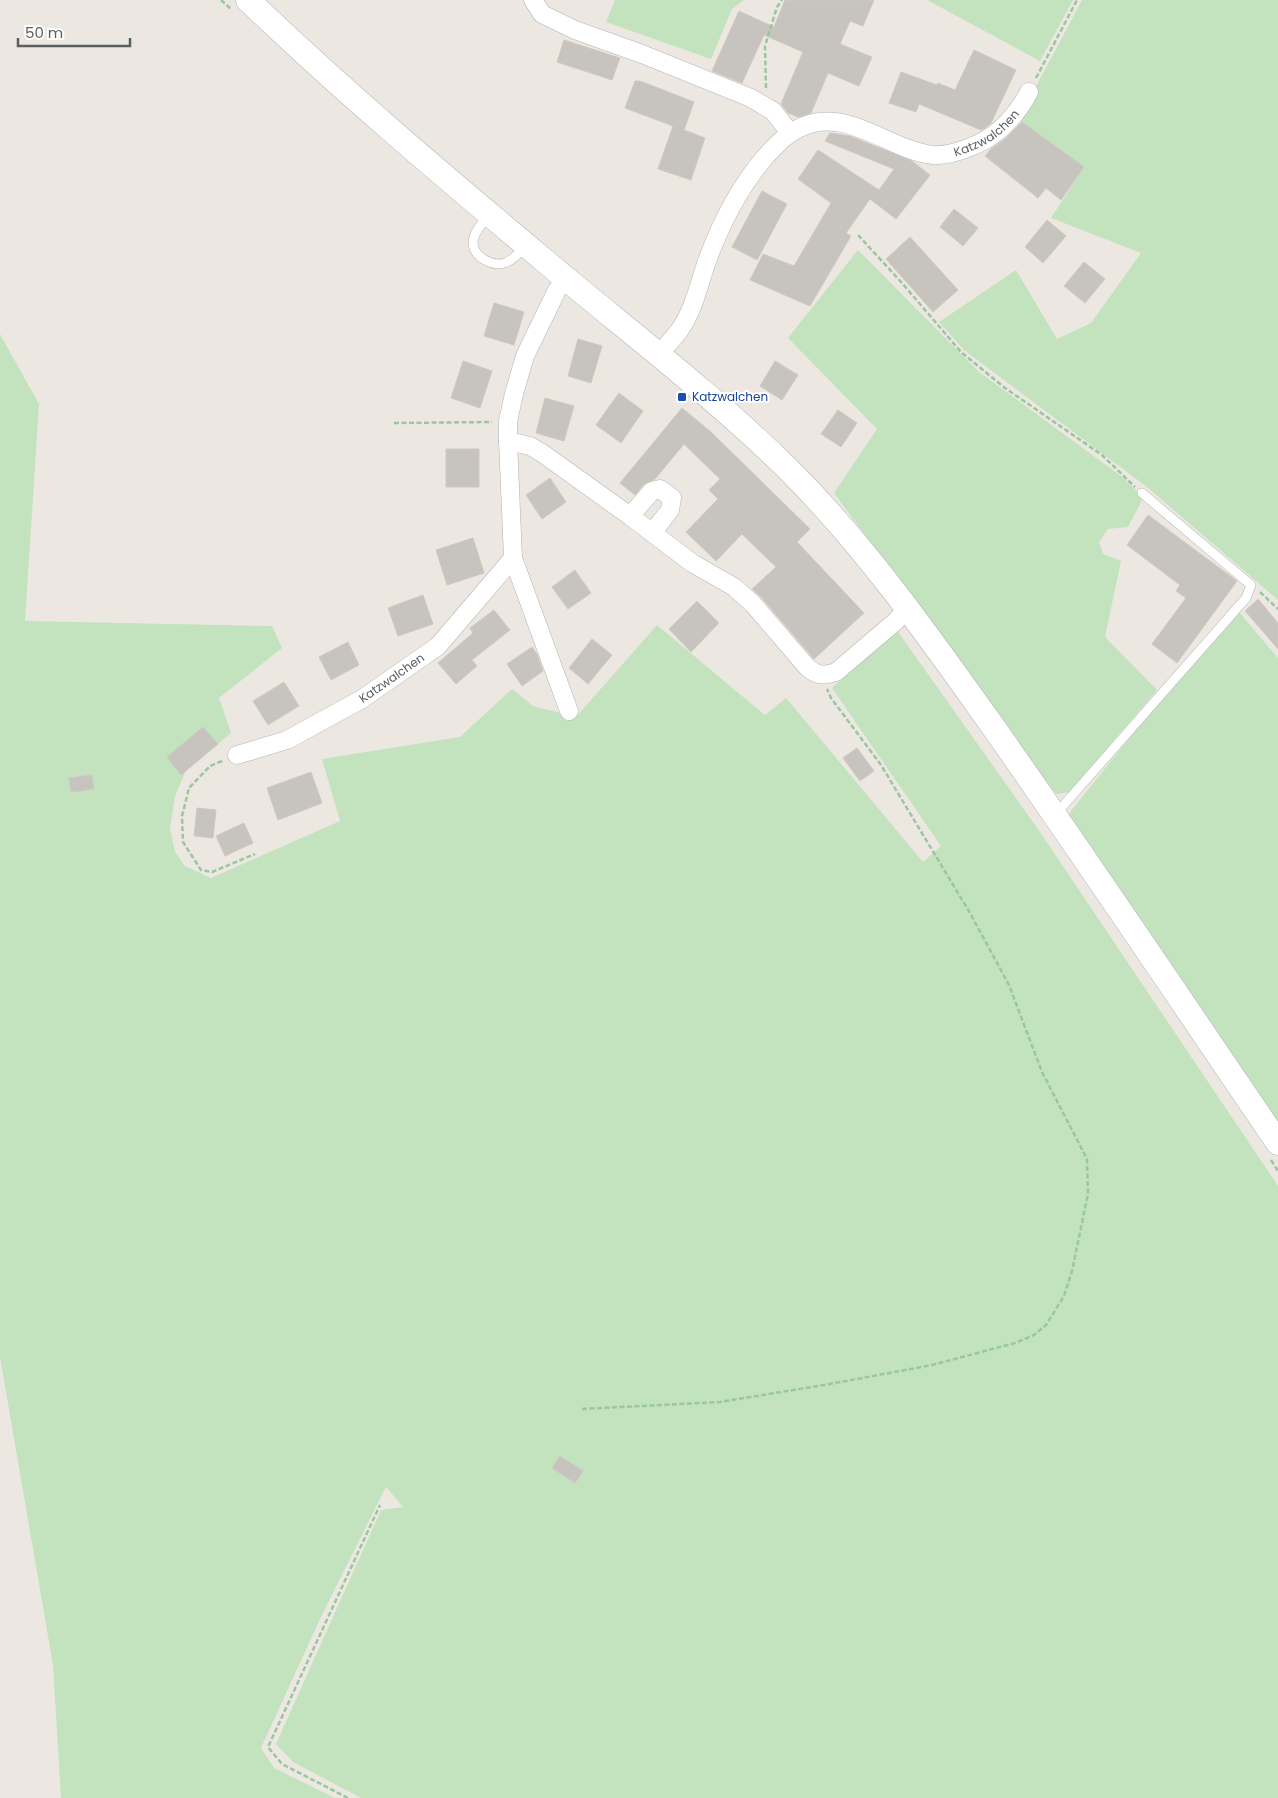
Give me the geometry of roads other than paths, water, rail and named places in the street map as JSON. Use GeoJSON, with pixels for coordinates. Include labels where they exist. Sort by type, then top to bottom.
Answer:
{"type":"FeatureCollection","features":[{"type":"Feature","properties":{"kind":"street"},"geometry":{"type":"LineString","coordinates":[[533,0],[542,14],[575,30],[751,98],[773,111],[790,133]]}},
{"type":"Feature","properties":{"kind":"street"},"geometry":{"type":"LineString","coordinates":[[240,5],[659,354],[750,433],[790,471],[851,538],[907,608],[1055,815],[1273,1150]]}},
{"type":"Feature","properties":{"kind":"street","name":"Katzwalchen"},"geometry":{"type":"LineString","coordinates":[[659,354],[680,330],[688,315],[730,207],[742,187],[764,159],[790,133],[815,121],[828,120],[860,129],[919,152],[934,155],[950,154],[984,142],[995,134],[1020,108],[1029,92]]}},
{"type":"Feature","properties":{"kind":"street"},"geometry":{"type":"LineString","coordinates":[[567,279],[557,290],[526,356],[514,394],[508,422],[508,441],[513,558],[569,711]]}},
{"type":"Feature","properties":{"kind":"street"},"geometry":{"type":"LineString","coordinates":[[508,441],[530,446],[542,453],[692,563],[734,587],[753,604],[807,668],[816,675],[825,676],[836,672],[896,621],[907,608]]}},
{"type":"Feature","properties":{"kind":"street"},"geometry":{"type":"LineString","coordinates":[[630,516],[652,491],[660,489],[672,498],[670,510],[652,533]]}},
{"type":"Feature","properties":{"kind":"street","name":"Katzwalchen"},"geometry":{"type":"LineString","coordinates":[[237,754],[287,740],[362,699],[438,646],[513,558]]}},
{"type":"Feature","properties":{"kind":"lane"},"geometry":{"type":"LineString","coordinates":[[490,214],[475,234],[473,244],[477,254],[485,260],[494,263],[507,262],[525,244]]}},
{"type":"Feature","properties":{"kind":"lane"},"geometry":{"type":"LineString","coordinates":[[1055,815],[1246,598],[1251,585],[1142,493]]}},
{"type":"Feature","properties":{"kind":"place","name":"Katzwalchen"},"geometry":{"type":"Point","coordinates":[682,397]}}]}
